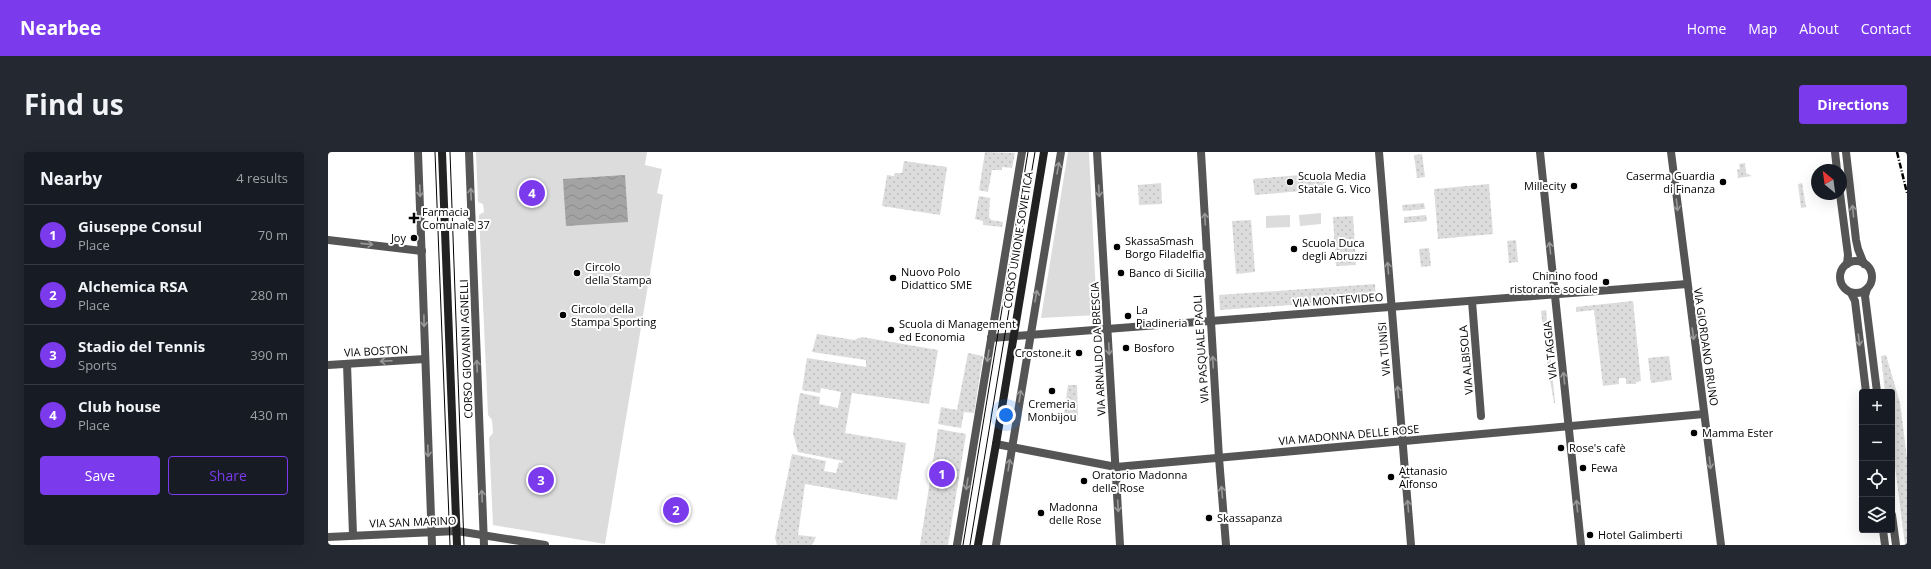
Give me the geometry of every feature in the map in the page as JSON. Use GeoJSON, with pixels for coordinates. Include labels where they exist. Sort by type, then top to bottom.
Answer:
{"type":"FeatureCollection","features":[{"type":"Feature","properties":{"kind":"main road","name":"CORSO GIOVANNI AGNELLI"},"geometry":{"type":"LineString","coordinates":[[442,152],[457,545]]}},
{"type":"Feature","properties":{"kind":"main road","name":"CORSO UNIONE SOVIETICA"},"geometry":{"type":"LineString","coordinates":[[978,545],[1044,152]]}},
{"type":"Feature","properties":{"kind":"street"},"geometry":{"type":"LineString","coordinates":[[418,152],[432,545]]}},
{"type":"Feature","properties":{"kind":"street","name":"CORSO GIOVANNI AGNELLI"},"geometry":{"type":"LineString","coordinates":[[469,152],[484,545]]}},
{"type":"Feature","properties":{"kind":"street","name":"CORSO UNIONE SOVIETICA"},"geometry":{"type":"LineString","coordinates":[[957,545],[1022,152]]}},
{"type":"Feature","properties":{"kind":"street"},"geometry":{"type":"LineString","coordinates":[[996,545],[1061,152]]}},
{"type":"Feature","properties":{"kind":"street","name":"VIA ARNALDO DA BRESCIA"},"geometry":{"type":"LineString","coordinates":[[1097,152],[1120,545]]}},
{"type":"Feature","properties":{"kind":"street","name":"VIA PASQUALE PAOLI"},"geometry":{"type":"LineString","coordinates":[[1201,152],[1219,458],[1226,545]]}},
{"type":"Feature","properties":{"kind":"street","name":"VIA TUNISI"},"geometry":{"type":"LineString","coordinates":[[1379,152],[1411,545]]}},
{"type":"Feature","properties":{"kind":"street","name":"VIA TAGGIA"},"geometry":{"type":"LineString","coordinates":[[1540,152],[1581,545]]}},
{"type":"Feature","properties":{"kind":"street","name":"VIA GIORDANO BRUNO"},"geometry":{"type":"LineString","coordinates":[[1671,152],[1721,545]]}},
{"type":"Feature","properties":{"kind":"street"},"geometry":{"type":"LineString","coordinates":[[1835,152],[1836,164]]}},
{"type":"Feature","properties":{"kind":"street"},"geometry":{"type":"LineString","coordinates":[[1846,152],[1858,250],[1864,264],[1872,275],[1871,282],[1865,296],[1877,389]]}},
{"type":"Feature","properties":{"kind":"street"},"geometry":{"type":"LineString","coordinates":[[1841,200],[1848,255],[1847,264]]}},
{"type":"Feature","properties":{"kind":"street"},"geometry":{"type":"LineString","coordinates":[[328,240],[422,251]]}},
{"type":"Feature","properties":{"kind":"street"},"geometry":{"type":"LineString","coordinates":[[1864,264],[1856,261],[1847,264],[1841,271],[1840,280],[1844,288],[1851,293],[1855,301],[1866,389]]}},
{"type":"Feature","properties":{"kind":"street","name":"VIA MONTEVIDEO"},"geometry":{"type":"LineString","coordinates":[[991,338],[1687,284]]}},
{"type":"Feature","properties":{"kind":"street"},"geometry":{"type":"LineString","coordinates":[[1851,293],[1861,293],[1867,289]]}},
{"type":"Feature","properties":{"kind":"street","name":"VIA ALBISOLA"},"geometry":{"type":"LineString","coordinates":[[1472,301],[1481,416]]}},
{"type":"Feature","properties":{"kind":"street","name":"VIA BOSTON"},"geometry":{"type":"LineString","coordinates":[[328,365],[425,359]]}},
{"type":"Feature","properties":{"kind":"street"},"geometry":{"type":"LineString","coordinates":[[347,364],[353,535]]}},
{"type":"Feature","properties":{"kind":"street","name":"VIA MADONNA DELLE ROSE"},"geometry":{"type":"LineString","coordinates":[[996,444],[1116,467],[1704,414]]}},
{"type":"Feature","properties":{"kind":"street","name":"VIA SAN MARINO"},"geometry":{"type":"LineString","coordinates":[[328,537],[457,531],[545,545]]}},
{"type":"Feature","properties":{"kind":"street"},"geometry":{"type":"LineString","coordinates":[[1883,533],[1885,545]]}},
{"type":"Feature","properties":{"kind":"street"},"geometry":{"type":"LineString","coordinates":[[1894,533],[1896,545]]}},
{"type":"Feature","properties":{"kind":"shaded area","name":"Circolo della Stampa Sporting"},"geometry":{"type":"Polygon","coordinates":[[[476,152],[647,152],[645,165],[662,169],[657,193],[663,195],[605,544],[493,525],[489,438],[493,433],[492,420],[488,415],[479,215],[484,212],[483,204],[478,202],[476,152]]]}},
{"type":"Feature","properties":{"kind":"shaded area"},"geometry":{"type":"Polygon","coordinates":[[[985,152],[1015,153],[1012,168],[1002,167],[1002,170],[992,170],[988,192],[979,190],[985,152]]]}},
{"type":"Feature","properties":{"kind":"shaded area"},"geometry":{"type":"Polygon","coordinates":[[[1068,152],[1089,152],[1097,315],[1041,318],[1068,152]]]}},
{"type":"Feature","properties":{"kind":"shaded area"},"geometry":{"type":"Polygon","coordinates":[[[1422,154],[1425,177],[1417,178],[1414,155],[1422,154]]]}},
{"type":"Feature","properties":{"kind":"shaded area"},"geometry":{"type":"Polygon","coordinates":[[[904,161],[947,167],[940,215],[882,206],[887,175],[894,176],[895,173],[902,173],[904,161]]]}},
{"type":"Feature","properties":{"kind":"shaded area"},"geometry":{"type":"Polygon","coordinates":[[[1745,163],[1746,173],[1752,176],[1738,178],[1737,170],[1740,169],[1739,164],[1745,163]]]}},
{"type":"Feature","properties":{"kind":"shaded area"},"geometry":{"type":"Polygon","coordinates":[[[1325,173],[1326,189],[1255,195],[1253,179],[1325,173]]]}},
{"type":"Feature","properties":{"kind":"shaded area"},"geometry":{"type":"Polygon","coordinates":[[[1161,183],[1162,204],[1139,205],[1138,185],[1161,183]]]}},
{"type":"Feature","properties":{"kind":"shaded area"},"geometry":{"type":"Polygon","coordinates":[[[1802,183],[1806,207],[1801,208],[1798,184],[1802,183]]]}},
{"type":"Feature","properties":{"kind":"shaded area"},"geometry":{"type":"Polygon","coordinates":[[[1489,184],[1493,234],[1438,239],[1434,189],[1489,184]]]}},
{"type":"Feature","properties":{"kind":"shaded area"},"geometry":{"type":"Polygon","coordinates":[[[979,196],[990,198],[989,217],[991,220],[1003,222],[1002,227],[983,225],[983,221],[975,219],[979,196]]]}},
{"type":"Feature","properties":{"kind":"shaded area"},"geometry":{"type":"Polygon","coordinates":[[[1424,203],[1425,209],[1403,211],[1402,205],[1424,203]]]}},
{"type":"Feature","properties":{"kind":"shaded area"},"geometry":{"type":"Polygon","coordinates":[[[1321,213],[1321,224],[1300,226],[1299,215],[1321,213]]]}},
{"type":"Feature","properties":{"kind":"shaded area"},"geometry":{"type":"Polygon","coordinates":[[[1290,215],[1290,227],[1266,228],[1266,216],[1290,215]]]}},
{"type":"Feature","properties":{"kind":"shaded area"},"geometry":{"type":"Polygon","coordinates":[[[1426,215],[1427,221],[1404,223],[1404,217],[1426,215]]]}},
{"type":"Feature","properties":{"kind":"shaded area"},"geometry":{"type":"Polygon","coordinates":[[[1353,216],[1356,265],[1336,266],[1333,217],[1353,216]]]}},
{"type":"Feature","properties":{"kind":"shaded area"},"geometry":{"type":"Polygon","coordinates":[[[1251,220],[1255,272],[1236,274],[1232,221],[1251,220]]]}},
{"type":"Feature","properties":{"kind":"shaded area"},"geometry":{"type":"Polygon","coordinates":[[[1516,240],[1518,262],[1509,263],[1507,241],[1516,240]]]}},
{"type":"Feature","properties":{"kind":"shaded area"},"geometry":{"type":"Polygon","coordinates":[[[1429,248],[1431,266],[1421,267],[1419,249],[1429,248]]]}},
{"type":"Feature","properties":{"kind":"shaded area"},"geometry":{"type":"Polygon","coordinates":[[[1375,284],[1376,299],[1220,310],[1219,295],[1375,284]]]}},
{"type":"Feature","properties":{"kind":"shaded area"},"geometry":{"type":"Polygon","coordinates":[[[1633,301],[1641,381],[1636,382],[1636,384],[1626,384],[1626,378],[1619,378],[1619,384],[1603,386],[1594,310],[1576,312],[1576,307],[1633,301]]]}},
{"type":"Feature","properties":{"kind":"shaded area"},"geometry":{"type":"Polygon","coordinates":[[[1546,310],[1555,403],[1546,356],[1541,311],[1546,310]]]}},
{"type":"Feature","properties":{"kind":"shaded area"},"geometry":{"type":"Polygon","coordinates":[[[817,334],[854,340],[862,337],[938,350],[929,404],[852,393],[845,433],[906,443],[897,500],[805,484],[798,535],[816,537],[812,545],[777,545],[775,538],[792,454],[826,461],[824,471],[836,473],[839,462],[842,463],[843,461],[798,452],[793,433],[800,393],[820,397],[819,404],[838,408],[841,392],[821,388],[820,393],[802,390],[807,358],[866,367],[866,360],[812,352],[817,334]]]}},
{"type":"Feature","properties":{"kind":"shaded area"},"geometry":{"type":"Polygon","coordinates":[[[968,353],[983,356],[974,413],[964,412],[961,428],[938,424],[941,407],[957,410],[968,353]]]}},
{"type":"Feature","properties":{"kind":"shaded area"},"geometry":{"type":"Polygon","coordinates":[[[1886,355],[1900,403],[1907,458],[1907,545],[1905,545],[1895,467],[1895,389],[1885,389],[1881,356],[1886,355]]]}},
{"type":"Feature","properties":{"kind":"shaded area"},"geometry":{"type":"Polygon","coordinates":[[[1669,356],[1672,380],[1651,383],[1648,358],[1669,356]]]}},
{"type":"Feature","properties":{"kind":"shaded area"},"geometry":{"type":"Polygon","coordinates":[[[1068,385],[1077,385],[1078,422],[1063,421],[1068,385]]]}},
{"type":"Feature","properties":{"kind":"shaded area"},"geometry":{"type":"Polygon","coordinates":[[[938,429],[966,434],[948,545],[920,545],[938,429]]]}},
{"type":"Feature","properties":{"kind":"water"},"geometry":{"type":"Polygon","coordinates":[[[625,175],[628,222],[566,226],[563,179],[625,175]]]}},
{"type":"Feature","properties":{"kind":"tram line"},"geometry":{"type":"LineString","coordinates":[[435,152],[450,545]]}},
{"type":"Feature","properties":{"kind":"tram line"},"geometry":{"type":"LineString","coordinates":[[450,152],[464,545]]}},
{"type":"Feature","properties":{"kind":"tram line"},"geometry":{"type":"LineString","coordinates":[[963,545],[1028,152]]}},
{"type":"Feature","properties":{"kind":"tram line"},"geometry":{"type":"LineString","coordinates":[[1021,235],[1035,152]]}},
{"type":"Feature","properties":{"kind":"tram line"},"geometry":{"type":"LineString","coordinates":[[970,545],[1009,310]]}},
{"type":"Feature","properties":{"kind":"railway"},"geometry":{"type":"LineString","coordinates":[[1897,152],[1907,193]]}},
{"type":"Feature","properties":{"kind":"place","name":"Scuola Media Statale G. Vico"},"geometry":{"type":"Point","coordinates":[1290,182]}},
{"type":"Feature","properties":{"kind":"place","name":"Caserma Guardia di Finanza"},"geometry":{"type":"Point","coordinates":[1723,182]}},
{"type":"Feature","properties":{"kind":"place","name":"Millecity"},"geometry":{"type":"Point","coordinates":[1574,186]}},
{"type":"Feature","properties":{"kind":"place","name":"Club house"},"geometry":{"type":"Point","coordinates":[532,193]}},
{"type":"Feature","properties":{"kind":"place","name":"Farmacia Comunale 37"},"geometry":{"type":"Point","coordinates":[414,218]}},
{"type":"Feature","properties":{"kind":"place","name":"Joy"},"geometry":{"type":"Point","coordinates":[414,238]}},
{"type":"Feature","properties":{"kind":"place","name":"SkassaSmash Borgo Filadelfia"},"geometry":{"type":"Point","coordinates":[1117,247]}},
{"type":"Feature","properties":{"kind":"place","name":"Scuola Duca degli Abruzzi"},"geometry":{"type":"Point","coordinates":[1294,249]}},
{"type":"Feature","properties":{"kind":"place","name":"Circolo della Stampa"},"geometry":{"type":"Point","coordinates":[577,273]}},
{"type":"Feature","properties":{"kind":"place","name":"Banco di Sicilia"},"geometry":{"type":"Point","coordinates":[1121,273]}},
{"type":"Feature","properties":{"kind":"place","name":"Nuovo Polo Didattico SME"},"geometry":{"type":"Point","coordinates":[893,278]}},
{"type":"Feature","properties":{"kind":"place","name":"Chinino food ristorante sociale"},"geometry":{"type":"Point","coordinates":[1606,282]}},
{"type":"Feature","properties":{"kind":"place","name":"Circolo della Stampa Sporting"},"geometry":{"type":"Point","coordinates":[563,315]}},
{"type":"Feature","properties":{"kind":"place","name":"La Piadineria"},"geometry":{"type":"Point","coordinates":[1128,316]}},
{"type":"Feature","properties":{"kind":"place","name":"Scuola di Management ed Economia"},"geometry":{"type":"Point","coordinates":[891,330]}},
{"type":"Feature","properties":{"kind":"place","name":"Bosforo"},"geometry":{"type":"Point","coordinates":[1126,348]}},
{"type":"Feature","properties":{"kind":"place","name":"Crostone.it"},"geometry":{"type":"Point","coordinates":[1079,353]}},
{"type":"Feature","properties":{"kind":"place","name":"Cremeria Monbijou"},"geometry":{"type":"Point","coordinates":[1052,391]}},
{"type":"Feature","properties":{"kind":"place","name":"Mamma Ester"},"geometry":{"type":"Point","coordinates":[1694,433]}},
{"type":"Feature","properties":{"kind":"place","name":"Rose's cafè"},"geometry":{"type":"Point","coordinates":[1561,448]}},
{"type":"Feature","properties":{"kind":"place","name":"Fewa"},"geometry":{"type":"Point","coordinates":[1583,468]}},
{"type":"Feature","properties":{"kind":"place","name":"Giuseppe Consul"},"geometry":{"type":"Point","coordinates":[942,474]}},
{"type":"Feature","properties":{"kind":"place","name":"Attanasio Alfonso"},"geometry":{"type":"Point","coordinates":[1391,477]}},
{"type":"Feature","properties":{"kind":"place","name":"Stadio del Tennis"},"geometry":{"type":"Point","coordinates":[541,480]}},
{"type":"Feature","properties":{"kind":"place","name":"Oratorio Madonna delle Rose"},"geometry":{"type":"Point","coordinates":[1084,481]}},
{"type":"Feature","properties":{"kind":"place","name":"Alchemica RSA"},"geometry":{"type":"Point","coordinates":[676,510]}},
{"type":"Feature","properties":{"kind":"place","name":"Madonna delle Rose"},"geometry":{"type":"Point","coordinates":[1041,513]}},
{"type":"Feature","properties":{"kind":"place","name":"Skassapanza"},"geometry":{"type":"Point","coordinates":[1209,518]}},
{"type":"Feature","properties":{"kind":"place","name":"Hotel Galimberti"},"geometry":{"type":"Point","coordinates":[1590,535]}}]}
